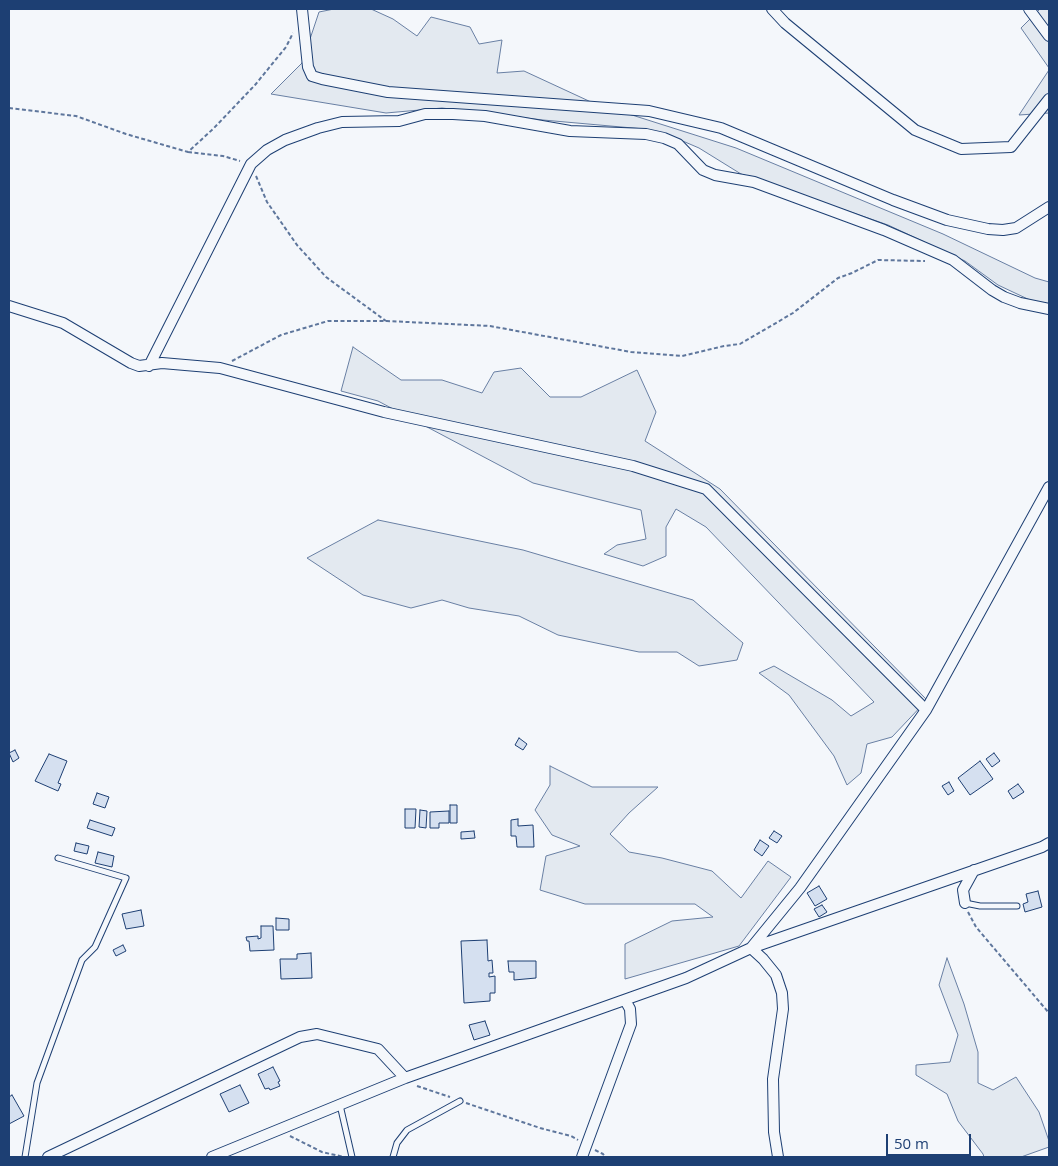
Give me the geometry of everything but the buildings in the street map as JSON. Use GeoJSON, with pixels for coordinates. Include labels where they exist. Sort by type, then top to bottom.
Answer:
{"type":"FeatureCollection","features":[{"type":"Feature","properties":{"kind":"street"},"geometry":{"type":"LineString","coordinates":[[302,9],[308,67],[312,76],[322,79],[388,92],[649,111],[721,128],[893,200],[946,220],[988,229],[1003,230],[1016,228],[1049,207]]}},
{"type":"Feature","properties":{"kind":"street"},"geometry":{"type":"LineString","coordinates":[[772,9],[785,23],[915,130],[961,149],[1011,148],[1049,99]]}},
{"type":"Feature","properties":{"kind":"street"},"geometry":{"type":"LineString","coordinates":[[1029,9],[1049,36]]}},
{"type":"Feature","properties":{"kind":"street"},"geometry":{"type":"LineString","coordinates":[[149,366],[251,164],[267,150],[285,140],[318,128],[342,122],[399,121],[425,114],[485,116],[570,131],[646,134],[664,138],[678,144],[703,170],[715,175],[754,182],[884,230],[953,260],[1004,297],[1020,303],[1049,309]]}},
{"type":"Feature","properties":{"kind":"street"},"geometry":{"type":"LineString","coordinates":[[9,306],[63,323],[131,363],[140,366],[162,363],[220,368],[384,412],[633,466],[706,489],[926,710]]}},
{"type":"Feature","properties":{"kind":"street"},"geometry":{"type":"LineString","coordinates":[[750,948],[800,888],[926,710],[1049,487]]}},
{"type":"Feature","properties":{"kind":"street"},"geometry":{"type":"LineString","coordinates":[[212,1157],[405,1078],[686,978],[750,948],[1049,843]]}},
{"type":"Feature","properties":{"kind":"street"},"geometry":{"type":"LineString","coordinates":[[965,903],[963,890],[974,870]]}},
{"type":"Feature","properties":{"kind":"street"},"geometry":{"type":"LineString","coordinates":[[750,948],[763,959],[776,975],[782,993],[783,1008],[773,1079],[774,1132],[778,1157]]}},
{"type":"Feature","properties":{"kind":"street"},"geometry":{"type":"LineString","coordinates":[[582,1157],[631,1024],[630,1009],[625,1000]]}},
{"type":"Feature","properties":{"kind":"street"},"geometry":{"type":"LineString","coordinates":[[48,1157],[300,1037],[317,1034],[378,1049],[405,1078]]}},
{"type":"Feature","properties":{"kind":"lane"},"geometry":{"type":"LineString","coordinates":[[25,1157],[37,1083],[82,960],[95,947],[126,878],[58,858]]}},
{"type":"Feature","properties":{"kind":"lane"},"geometry":{"type":"LineString","coordinates":[[965,903],[980,906],[1017,906]]}},
{"type":"Feature","properties":{"kind":"lane"},"geometry":{"type":"LineString","coordinates":[[393,1157],[397,1143],[406,1130],[460,1101]]}},
{"type":"Feature","properties":{"kind":"lane"},"geometry":{"type":"LineString","coordinates":[[340,1105],[352,1157]]}},
{"type":"Feature","properties":{"kind":"path"},"geometry":{"type":"LineString","coordinates":[[188,152],[255,86],[286,47],[294,30]]}},
{"type":"Feature","properties":{"kind":"path"},"geometry":{"type":"LineString","coordinates":[[9,108],[76,116],[126,134],[188,152],[223,156],[251,164],[267,202],[297,245],[326,277],[387,321]]}},
{"type":"Feature","properties":{"kind":"path"},"geometry":{"type":"LineString","coordinates":[[220,368],[239,356],[281,335],[328,321],[387,321],[490,326],[631,352],[682,356],[740,344],[793,313],[838,278],[878,260],[931,261]]}},
{"type":"Feature","properties":{"kind":"path"},"geometry":{"type":"LineString","coordinates":[[965,903],[976,927],[1049,1012]]}},
{"type":"Feature","properties":{"kind":"path"},"geometry":{"type":"LineString","coordinates":[[405,1078],[410,1084],[540,1128],[571,1136],[603,1154],[605,1157]]}},
{"type":"Feature","properties":{"kind":"path"},"geometry":{"type":"LineString","coordinates":[[280,1129],[296,1140],[322,1152],[346,1157]]}},
{"type":"Feature","properties":{"kind":"shaded area"},"geometry":{"type":"Polygon","coordinates":[[[334,9],[371,9],[393,19],[417,36],[431,17],[470,27],[479,44],[502,40],[497,73],[524,71],[591,102],[736,148],[943,234],[1035,278],[1049,282],[1049,304],[1032,301],[998,285],[965,261],[888,225],[741,174],[699,148],[671,136],[644,129],[442,108],[386,113],[271,94],[302,63],[319,12],[334,9]]]}},
{"type":"Feature","properties":{"kind":"shaded area"},"geometry":{"type":"Polygon","coordinates":[[[1040,9],[1049,9],[1049,68],[1021,28],[1040,9]]]}},
{"type":"Feature","properties":{"kind":"shaded area"},"geometry":{"type":"Polygon","coordinates":[[[1049,70],[1049,113],[1019,115],[1049,70]]]}},
{"type":"Feature","properties":{"kind":"shaded area"},"geometry":{"type":"Polygon","coordinates":[[[353,347],[401,380],[442,380],[482,393],[494,372],[521,368],[550,397],[581,397],[637,370],[656,412],[645,441],[720,489],[927,700],[892,737],[867,744],[861,773],[847,785],[834,756],[789,695],[759,673],[774,666],[832,700],[851,716],[874,702],[706,527],[676,509],[666,527],[666,556],[643,566],[604,554],[617,545],[646,539],[641,510],[533,483],[378,401],[341,391],[353,347]]]}},
{"type":"Feature","properties":{"kind":"shaded area"},"geometry":{"type":"Polygon","coordinates":[[[378,520],[523,550],[693,600],[743,643],[737,660],[699,666],[677,652],[639,652],[558,635],[519,616],[469,608],[442,600],[411,608],[363,595],[307,558],[378,520]]]}},
{"type":"Feature","properties":{"kind":"shaded area"},"geometry":{"type":"Polygon","coordinates":[[[550,766],[592,787],[658,787],[629,813],[610,834],[629,852],[662,858],[712,871],[741,898],[768,861],[791,877],[739,946],[625,979],[625,944],[672,921],[713,917],[695,904],[585,904],[540,890],[546,856],[580,846],[552,835],[535,810],[550,785],[550,766]]]}},
{"type":"Feature","properties":{"kind":"shaded area"},"geometry":{"type":"Polygon","coordinates":[[[947,958],[964,1004],[978,1052],[978,1083],[993,1090],[1016,1077],[1039,1112],[1049,1141],[1049,1147],[1021,1157],[984,1157],[958,1121],[947,1094],[916,1075],[916,1065],[950,1062],[958,1035],[939,985],[947,958]]]}}]}
